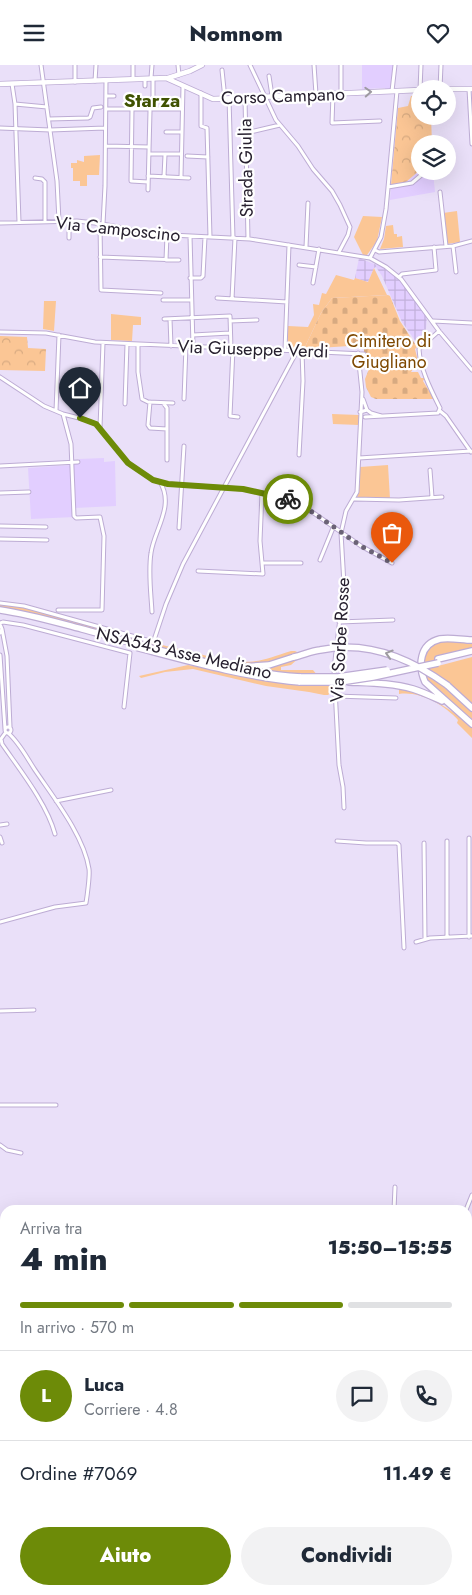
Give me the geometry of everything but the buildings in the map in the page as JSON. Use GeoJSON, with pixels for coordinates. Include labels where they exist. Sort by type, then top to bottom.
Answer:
{"type":"FeatureCollection","features":[{"type":"Feature","properties":{"kind":"highway"},"geometry":{"type":"LineString","coordinates":[[0,611],[15,614]]}},
{"type":"Feature","properties":{"kind":"highway","name":"NSA543 Asse Mediano"},"geometry":{"type":"LineString","coordinates":[[15,614],[184,660],[256,677],[340,682],[382,675],[472,653]]}},
{"type":"Feature","properties":{"kind":"highway","name":"NSA543 Asse Mediano"},"geometry":{"type":"LineString","coordinates":[[15,614],[223,666],[301,679],[361,675],[438,661]]}},
{"type":"Feature","properties":{"kind":"highway"},"geometry":{"type":"LineString","coordinates":[[472,641],[440,639],[433,642],[425,649],[421,656],[420,664],[421,673],[426,682],[472,724]]}},
{"type":"Feature","properties":{"kind":"highway"},"geometry":{"type":"LineString","coordinates":[[223,666],[258,666],[320,650],[349,647],[384,652],[409,661],[437,678],[461,696],[472,708]]}},
{"type":"Feature","properties":{"kind":"highway"},"geometry":{"type":"LineString","coordinates":[[340,682],[384,684],[415,689],[447,702]]}},
{"type":"Feature","properties":{"kind":"main road"},"geometry":{"type":"LineString","coordinates":[[166,78],[179,75],[202,65]]}},
{"type":"Feature","properties":{"kind":"main road","name":"Corso Campano"},"geometry":{"type":"LineString","coordinates":[[0,84],[166,78],[213,99],[411,90]]}},
{"type":"Feature","properties":{"kind":"main road"},"geometry":{"type":"LineString","coordinates":[[456,89],[470,89]]}},
{"type":"Feature","properties":{"kind":"street"},"geometry":{"type":"LineString","coordinates":[[41,65],[58,190],[59,221]]}},
{"type":"Feature","properties":{"kind":"street"},"geometry":{"type":"LineString","coordinates":[[75,65],[75,82]]}},
{"type":"Feature","properties":{"kind":"street"},"geometry":{"type":"LineString","coordinates":[[95,81],[96,65]]}},
{"type":"Feature","properties":{"kind":"street"},"geometry":{"type":"LineString","coordinates":[[133,65],[133,79]]}},
{"type":"Feature","properties":{"kind":"street"},"geometry":{"type":"LineString","coordinates":[[152,65],[153,98]]}},
{"type":"Feature","properties":{"kind":"street"},"geometry":{"type":"LineString","coordinates":[[178,65],[179,75]]}},
{"type":"Feature","properties":{"kind":"street"},"geometry":{"type":"LineString","coordinates":[[250,65],[276,120],[332,191],[340,205],[350,227],[339,252]]}},
{"type":"Feature","properties":{"kind":"street"},"geometry":{"type":"LineString","coordinates":[[314,65],[316,95]]}},
{"type":"Feature","properties":{"kind":"street"},"geometry":{"type":"LineString","coordinates":[[341,65],[342,93]]}},
{"type":"Feature","properties":{"kind":"street"},"geometry":{"type":"LineString","coordinates":[[395,65],[388,187],[383,227],[375,251],[370,258],[399,277],[439,331],[472,370]]}},
{"type":"Feature","properties":{"kind":"street"},"geometry":{"type":"LineString","coordinates":[[420,80],[421,65]]}},
{"type":"Feature","properties":{"kind":"street"},"geometry":{"type":"LineString","coordinates":[[440,80],[441,65]]}},
{"type":"Feature","properties":{"kind":"street"},"geometry":{"type":"LineString","coordinates":[[222,70],[227,99],[234,238],[232,299]]}},
{"type":"Feature","properties":{"kind":"street"},"geometry":{"type":"LineString","coordinates":[[269,76],[272,97]]}},
{"type":"Feature","properties":{"kind":"street"},"geometry":{"type":"LineString","coordinates":[[145,79],[145,86]]}},
{"type":"Feature","properties":{"kind":"street"},"geometry":{"type":"LineString","coordinates":[[106,81],[104,107],[106,146],[100,257],[101,290],[161,293]]}},
{"type":"Feature","properties":{"kind":"street"},"geometry":{"type":"LineString","coordinates":[[12,84],[15,104],[20,222]]}},
{"type":"Feature","properties":{"kind":"street"},"geometry":{"type":"LineString","coordinates":[[181,177],[183,86]]}},
{"type":"Feature","properties":{"kind":"street"},"geometry":{"type":"LineString","coordinates":[[470,89],[472,142]]}},
{"type":"Feature","properties":{"kind":"street"},"geometry":{"type":"LineString","coordinates":[[190,278],[201,279],[202,277],[208,237],[207,128],[201,126],[201,93]]}},
{"type":"Feature","properties":{"kind":"street"},"geometry":{"type":"LineString","coordinates":[[333,94],[332,123],[380,121]]}},
{"type":"Feature","properties":{"kind":"street"},"geometry":{"type":"LineString","coordinates":[[106,96],[114,96]]}},
{"type":"Feature","properties":{"kind":"street","name":"Strada Giulia"},"geometry":{"type":"LineString","coordinates":[[245,98],[248,239]]}},
{"type":"Feature","properties":{"kind":"street"},"geometry":{"type":"LineString","coordinates":[[15,104],[47,107]]}},
{"type":"Feature","properties":{"kind":"street"},"geometry":{"type":"LineString","coordinates":[[49,119],[90,117],[93,108],[104,107],[182,109]]}},
{"type":"Feature","properties":{"kind":"street"},"geometry":{"type":"LineString","coordinates":[[132,109],[131,181],[148,182]]}},
{"type":"Feature","properties":{"kind":"street"},"geometry":{"type":"LineString","coordinates":[[148,190],[150,111]]}},
{"type":"Feature","properties":{"kind":"street"},"geometry":{"type":"LineString","coordinates":[[246,133],[280,125]]}},
{"type":"Feature","properties":{"kind":"street"},"geometry":{"type":"LineString","coordinates":[[0,129],[16,128],[50,131],[105,129]]}},
{"type":"Feature","properties":{"kind":"street"},"geometry":{"type":"LineString","coordinates":[[166,132],[181,132]]}},
{"type":"Feature","properties":{"kind":"street"},"geometry":{"type":"LineString","coordinates":[[106,146],[149,147]]}},
{"type":"Feature","properties":{"kind":"street"},"geometry":{"type":"LineString","coordinates":[[149,154],[181,154]]}},
{"type":"Feature","properties":{"kind":"street"},"geometry":{"type":"LineString","coordinates":[[164,176],[165,155]]}},
{"type":"Feature","properties":{"kind":"street"},"geometry":{"type":"LineString","coordinates":[[187,156],[208,157]]}},
{"type":"Feature","properties":{"kind":"street"},"geometry":{"type":"LineString","coordinates":[[148,176],[188,178]]}},
{"type":"Feature","properties":{"kind":"street"},"geometry":{"type":"LineString","coordinates":[[35,178],[42,179],[45,182],[45,221]]}},
{"type":"Feature","properties":{"kind":"street"},"geometry":{"type":"LineString","coordinates":[[388,187],[412,183],[416,180]]}},
{"type":"Feature","properties":{"kind":"street"},"geometry":{"type":"LineString","coordinates":[[440,192],[446,246]]}},
{"type":"Feature","properties":{"kind":"street"},"geometry":{"type":"LineString","coordinates":[[306,247],[308,203]]}},
{"type":"Feature","properties":{"kind":"street"},"geometry":{"type":"LineString","coordinates":[[69,221],[69,238]]}},
{"type":"Feature","properties":{"kind":"street","name":"Via Camposcino"},"geometry":{"type":"LineString","coordinates":[[0,223],[69,221],[101,224],[152,234],[248,239],[370,258]]}},
{"type":"Feature","properties":{"kind":"street"},"geometry":{"type":"LineString","coordinates":[[166,260],[168,235]]}},
{"type":"Feature","properties":{"kind":"street"},"geometry":{"type":"LineString","coordinates":[[190,236],[190,278],[194,346]]}},
{"type":"Feature","properties":{"kind":"street"},"geometry":{"type":"LineString","coordinates":[[375,251],[446,246],[471,241],[472,248]]}},
{"type":"Feature","properties":{"kind":"street"},"geometry":{"type":"LineString","coordinates":[[285,350],[289,245]]}},
{"type":"Feature","properties":{"kind":"street"},"geometry":{"type":"LineString","coordinates":[[453,245],[456,272]]}},
{"type":"Feature","properties":{"kind":"street"},"geometry":{"type":"LineString","coordinates":[[399,277],[402,273],[436,271],[434,247]]}},
{"type":"Feature","properties":{"kind":"street"},"geometry":{"type":"LineString","coordinates":[[313,283],[319,249]]}},
{"type":"Feature","properties":{"kind":"street"},"geometry":{"type":"LineString","coordinates":[[100,257],[179,260]]}},
{"type":"Feature","properties":{"kind":"street"},"geometry":{"type":"LineString","coordinates":[[299,265],[316,267]]}},
{"type":"Feature","properties":{"kind":"street"},"geometry":{"type":"LineString","coordinates":[[217,298],[287,302]]}},
{"type":"Feature","properties":{"kind":"street"},"geometry":{"type":"LineString","coordinates":[[163,300],[191,300]]}},
{"type":"Feature","properties":{"kind":"street"},"geometry":{"type":"LineString","coordinates":[[164,319],[230,316],[232,348],[230,416],[238,417]]}},
{"type":"Feature","properties":{"kind":"street"},"geometry":{"type":"LineString","coordinates":[[170,319],[171,345]]}},
{"type":"Feature","properties":{"kind":"street"},"geometry":{"type":"LineString","coordinates":[[230,321],[257,320]]}},
{"type":"Feature","properties":{"kind":"street"},"geometry":{"type":"LineString","coordinates":[[432,321],[472,323]]}},
{"type":"Feature","properties":{"kind":"street"},"geometry":{"type":"LineString","coordinates":[[439,331],[419,349],[419,356],[440,411],[446,416],[472,452]]}},
{"type":"Feature","properties":{"kind":"street","name":"Via Giuseppe Verdi"},"geometry":{"type":"LineString","coordinates":[[0,332],[46,333],[103,343],[364,354]]}},
{"type":"Feature","properties":{"kind":"street"},"geometry":{"type":"LineString","coordinates":[[193,335],[230,333]]}},
{"type":"Feature","properties":{"kind":"street"},"geometry":{"type":"LineString","coordinates":[[56,411],[59,335]]}},
{"type":"Feature","properties":{"kind":"street"},"geometry":{"type":"LineString","coordinates":[[100,429],[103,343]]}},
{"type":"Feature","properties":{"kind":"street"},"geometry":{"type":"LineString","coordinates":[[126,404],[127,344]]}},
{"type":"Feature","properties":{"kind":"street"},"geometry":{"type":"LineString","coordinates":[[138,344],[138,372],[142,399],[144,401],[164,404],[173,403]]}},
{"type":"Feature","properties":{"kind":"street"},"geometry":{"type":"LineString","coordinates":[[184,399],[186,346]]}},
{"type":"Feature","properties":{"kind":"street"},"geometry":{"type":"LineString","coordinates":[[0,603],[16,604],[150,641],[154,640],[171,591],[192,547],[297,351]]}},
{"type":"Feature","properties":{"kind":"street"},"geometry":{"type":"LineString","coordinates":[[299,455],[303,381],[302,351]]}},
{"type":"Feature","properties":{"kind":"street"},"geometry":{"type":"LineString","coordinates":[[358,353],[362,392],[368,410],[367,416],[362,417]]}},
{"type":"Feature","properties":{"kind":"street"},"geometry":{"type":"LineString","coordinates":[[0,377],[44,406],[63,415],[96,424],[128,463],[153,480],[181,485],[224,487],[262,493],[294,502],[305,507],[361,546],[392,563]]}},
{"type":"Feature","properties":{"kind":"street"},"geometry":{"type":"LineString","coordinates":[[362,392],[360,411],[368,410],[384,416]]}},
{"type":"Feature","properties":{"kind":"street"},"geometry":{"type":"LineString","coordinates":[[150,402],[148,425],[150,428],[167,429]]}},
{"type":"Feature","properties":{"kind":"street"},"geometry":{"type":"LineString","coordinates":[[164,404],[166,408],[167,460]]}},
{"type":"Feature","properties":{"kind":"street","name":"Via Sorbe Rosse"},"geometry":{"type":"LineString","coordinates":[[344,807],[339,765],[334,669],[344,584],[341,533],[346,511],[354,499],[358,485],[362,417],[360,411]]}},
{"type":"Feature","properties":{"kind":"street"},"geometry":{"type":"LineString","coordinates":[[362,417],[435,414],[440,411]]}},
{"type":"Feature","properties":{"kind":"street"},"geometry":{"type":"LineString","coordinates":[[58,610],[102,610],[104,536],[102,519],[98,517],[76,518],[74,516],[71,444],[63,415]]}},
{"type":"Feature","properties":{"kind":"street"},"geometry":{"type":"LineString","coordinates":[[179,528],[184,446]]}},
{"type":"Feature","properties":{"kind":"street"},"geometry":{"type":"LineString","coordinates":[[359,458],[472,452]]}},
{"type":"Feature","properties":{"kind":"street"},"geometry":{"type":"LineString","coordinates":[[0,466],[78,462]]}},
{"type":"Feature","properties":{"kind":"street"},"geometry":{"type":"LineString","coordinates":[[430,469],[432,497]]}},
{"type":"Feature","properties":{"kind":"street"},"geometry":{"type":"LineString","coordinates":[[152,612],[151,552],[165,507],[164,492],[160,482]]}},
{"type":"Feature","properties":{"kind":"street"},"geometry":{"type":"LineString","coordinates":[[0,493],[29,492]]}},
{"type":"Feature","properties":{"kind":"street"},"geometry":{"type":"LineString","coordinates":[[198,571],[263,574],[260,541],[262,493]]}},
{"type":"Feature","properties":{"kind":"street"},"geometry":{"type":"LineString","coordinates":[[354,499],[399,501],[442,497]]}},
{"type":"Feature","properties":{"kind":"street"},"geometry":{"type":"LineString","coordinates":[[292,519],[294,502]]}},
{"type":"Feature","properties":{"kind":"street"},"geometry":{"type":"LineString","coordinates":[[0,526],[46,527]]}},
{"type":"Feature","properties":{"kind":"street"},"geometry":{"type":"LineString","coordinates":[[320,560],[333,528]]}},
{"type":"Feature","properties":{"kind":"street"},"geometry":{"type":"LineString","coordinates":[[0,539],[46,540]]}},
{"type":"Feature","properties":{"kind":"street"},"geometry":{"type":"LineString","coordinates":[[263,563],[301,563]]}},
{"type":"Feature","properties":{"kind":"street"},"geometry":{"type":"LineString","coordinates":[[339,622],[393,620]]}},
{"type":"Feature","properties":{"kind":"street"},"geometry":{"type":"LineString","coordinates":[[55,834],[52,822],[42,804],[2,744],[1,739],[8,730],[10,715],[7,651],[0,623],[18,623],[130,653],[124,707]]}},
{"type":"Feature","properties":{"kind":"street"},"geometry":{"type":"LineString","coordinates":[[0,655],[8,730],[56,801],[80,841],[89,871],[86,903],[55,907],[0,922]]}},
{"type":"Feature","properties":{"kind":"street"},"geometry":{"type":"LineString","coordinates":[[1,677],[8,677]]}},
{"type":"Feature","properties":{"kind":"street"},"geometry":{"type":"LineString","coordinates":[[335,696],[396,698]]}},
{"type":"Feature","properties":{"kind":"street"},"geometry":{"type":"LineString","coordinates":[[5,716],[10,715]]}},
{"type":"Feature","properties":{"kind":"street"},"geometry":{"type":"LineString","coordinates":[[56,801],[111,790]]}},
{"type":"Feature","properties":{"kind":"street"},"geometry":{"type":"LineString","coordinates":[[0,825],[8,823]]}},
{"type":"Feature","properties":{"kind":"street"},"geometry":{"type":"LineString","coordinates":[[0,837],[2,843]]}},
{"type":"Feature","properties":{"kind":"street"},"geometry":{"type":"LineString","coordinates":[[416,942],[425,939],[447,937],[471,937],[469,837]]}},
{"type":"Feature","properties":{"kind":"street"},"geometry":{"type":"LineString","coordinates":[[337,841],[397,843],[399,845],[404,948]]}},
{"type":"Feature","properties":{"kind":"street"},"geometry":{"type":"LineString","coordinates":[[447,841],[447,937]]}},
{"type":"Feature","properties":{"kind":"street"},"geometry":{"type":"LineString","coordinates":[[424,843],[425,939]]}},
{"type":"Feature","properties":{"kind":"street"},"geometry":{"type":"LineString","coordinates":[[0,1011],[34,1010]]}},
{"type":"Feature","properties":{"kind":"street"},"geometry":{"type":"LineString","coordinates":[[0,1105],[56,1105]]}},
{"type":"Feature","properties":{"kind":"street"},"geometry":{"type":"LineString","coordinates":[[0,1145],[7,1150],[21,1153]]}},
{"type":"Feature","properties":{"kind":"street"},"geometry":{"type":"LineString","coordinates":[[394,1205],[396,1187]]}},
{"type":"Feature","properties":{"kind":"shaded area"},"geometry":{"type":"Polygon","coordinates":[[[362,65],[394,65],[392,90],[385,91],[385,88],[362,89],[362,65]]]}},
{"type":"Feature","properties":{"kind":"shaded area"},"geometry":{"type":"Polygon","coordinates":[[[411,178],[411,180],[434,180],[435,192],[390,200],[391,185],[406,182],[411,178]]]}},
{"type":"Feature","properties":{"kind":"shaded area"},"geometry":{"type":"Polygon","coordinates":[[[359,258],[382,267],[400,281],[427,316],[425,341],[419,346],[402,322],[382,276],[376,267],[368,282],[355,278],[359,258]]]}},
{"type":"Feature","properties":{"kind":"shaded area"},"geometry":{"type":"Polygon","coordinates":[[[104,458],[104,462],[115,461],[116,506],[75,508],[75,517],[31,519],[28,468],[72,465],[73,463],[79,463],[79,459],[104,458]]]}},
{"type":"Feature","properties":{"kind":"green space"},"geometry":{"type":"Polygon","coordinates":[[[411,96],[411,125],[431,125],[432,135],[411,135],[411,178],[406,182],[391,185],[398,108],[408,106],[411,96]]]}},
{"type":"Feature","properties":{"kind":"green space"},"geometry":{"type":"Polygon","coordinates":[[[100,155],[99,175],[87,175],[87,186],[80,186],[80,181],[73,181],[71,163],[77,163],[77,160],[84,162],[84,156],[100,155]]]}},
{"type":"Feature","properties":{"kind":"green space"},"geometry":{"type":"Polygon","coordinates":[[[457,211],[460,242],[447,244],[443,213],[457,211]]]}},
{"type":"Feature","properties":{"kind":"green space"},"geometry":{"type":"Polygon","coordinates":[[[363,216],[382,217],[377,241],[367,255],[363,255],[354,237],[363,216]]]}},
{"type":"Feature","properties":{"kind":"green space"},"geometry":{"type":"Polygon","coordinates":[[[393,225],[394,234],[397,234],[397,237],[402,236],[403,247],[380,249],[386,226],[393,225]]]}},
{"type":"Feature","properties":{"kind":"green space"},"geometry":{"type":"Polygon","coordinates":[[[374,268],[387,295],[332,298],[321,313],[304,349],[287,349],[288,326],[308,327],[314,315],[313,304],[319,305],[322,293],[326,294],[336,275],[368,282],[374,268]]]}},
{"type":"Feature","properties":{"kind":"green space","name":"Cimitero di Giugliano"},"geometry":{"type":"Polygon","coordinates":[[[388,295],[400,321],[417,347],[415,349],[418,361],[411,372],[418,372],[421,378],[425,378],[423,381],[434,399],[376,399],[371,397],[366,387],[365,379],[369,369],[364,365],[364,345],[304,349],[321,313],[332,298],[388,295]]]}},
{"type":"Feature","properties":{"kind":"green space"},"geometry":{"type":"Polygon","coordinates":[[[44,301],[56,301],[54,331],[43,329],[44,301]]]}},
{"type":"Feature","properties":{"kind":"green space"},"geometry":{"type":"Polygon","coordinates":[[[111,314],[141,317],[141,325],[133,325],[132,341],[111,340],[111,314]]]}},
{"type":"Feature","properties":{"kind":"green space"},"geometry":{"type":"Polygon","coordinates":[[[0,336],[27,337],[28,348],[46,349],[45,371],[0,370],[0,336]]]}},
{"type":"Feature","properties":{"kind":"green space"},"geometry":{"type":"Polygon","coordinates":[[[332,414],[359,415],[359,425],[333,424],[332,414]]]}},
{"type":"Feature","properties":{"kind":"green space"},"geometry":{"type":"Polygon","coordinates":[[[388,465],[390,499],[357,497],[360,467],[388,465]]]}},
{"type":"Feature","properties":{"kind":"green space"},"geometry":{"type":"Polygon","coordinates":[[[0,605],[29,609],[228,661],[254,661],[291,651],[299,653],[277,661],[250,666],[229,664],[177,653],[79,625],[0,608],[0,605]]]}},
{"type":"Feature","properties":{"kind":"green space"},"geometry":{"type":"Polygon","coordinates":[[[442,641],[472,643],[472,649],[435,658],[438,666],[472,657],[472,719],[432,686],[424,673],[422,667],[425,654],[435,644],[442,641]]]}},
{"type":"Feature","properties":{"kind":"green space"},"geometry":{"type":"Polygon","coordinates":[[[300,657],[291,665],[281,667],[281,670],[313,670],[318,676],[244,669],[300,657]]]}},
{"type":"Feature","properties":{"kind":"green space"},"geometry":{"type":"Polygon","coordinates":[[[188,665],[265,680],[319,686],[333,685],[333,691],[328,695],[324,695],[266,686],[193,669],[165,672],[141,678],[139,676],[188,665]]]}},
{"type":"Feature","properties":{"kind":"green space"},"geometry":{"type":"Polygon","coordinates":[[[399,688],[427,698],[416,695],[399,694],[399,688]]]}},
{"type":"Feature","properties":{"kind":"green space"},"geometry":{"type":"Polygon","coordinates":[[[439,704],[455,713],[472,727],[472,738],[457,723],[458,720],[439,704]]]}},
{"type":"Feature","properties":{"kind":"way so far"},"geometry":{"type":"LineString","coordinates":[[288,499],[305,507],[333,528],[392,563]]}},
{"type":"Feature","properties":{"kind":"district","name":"Starza"},"geometry":{"type":"Point","coordinates":[152,100]}},
{"type":"Feature","properties":{"kind":"route"},"geometry":{"type":"LineString","coordinates":[[80,418],[96,424],[128,463],[153,480],[168,484],[252,490],[288,499]]}}]}
